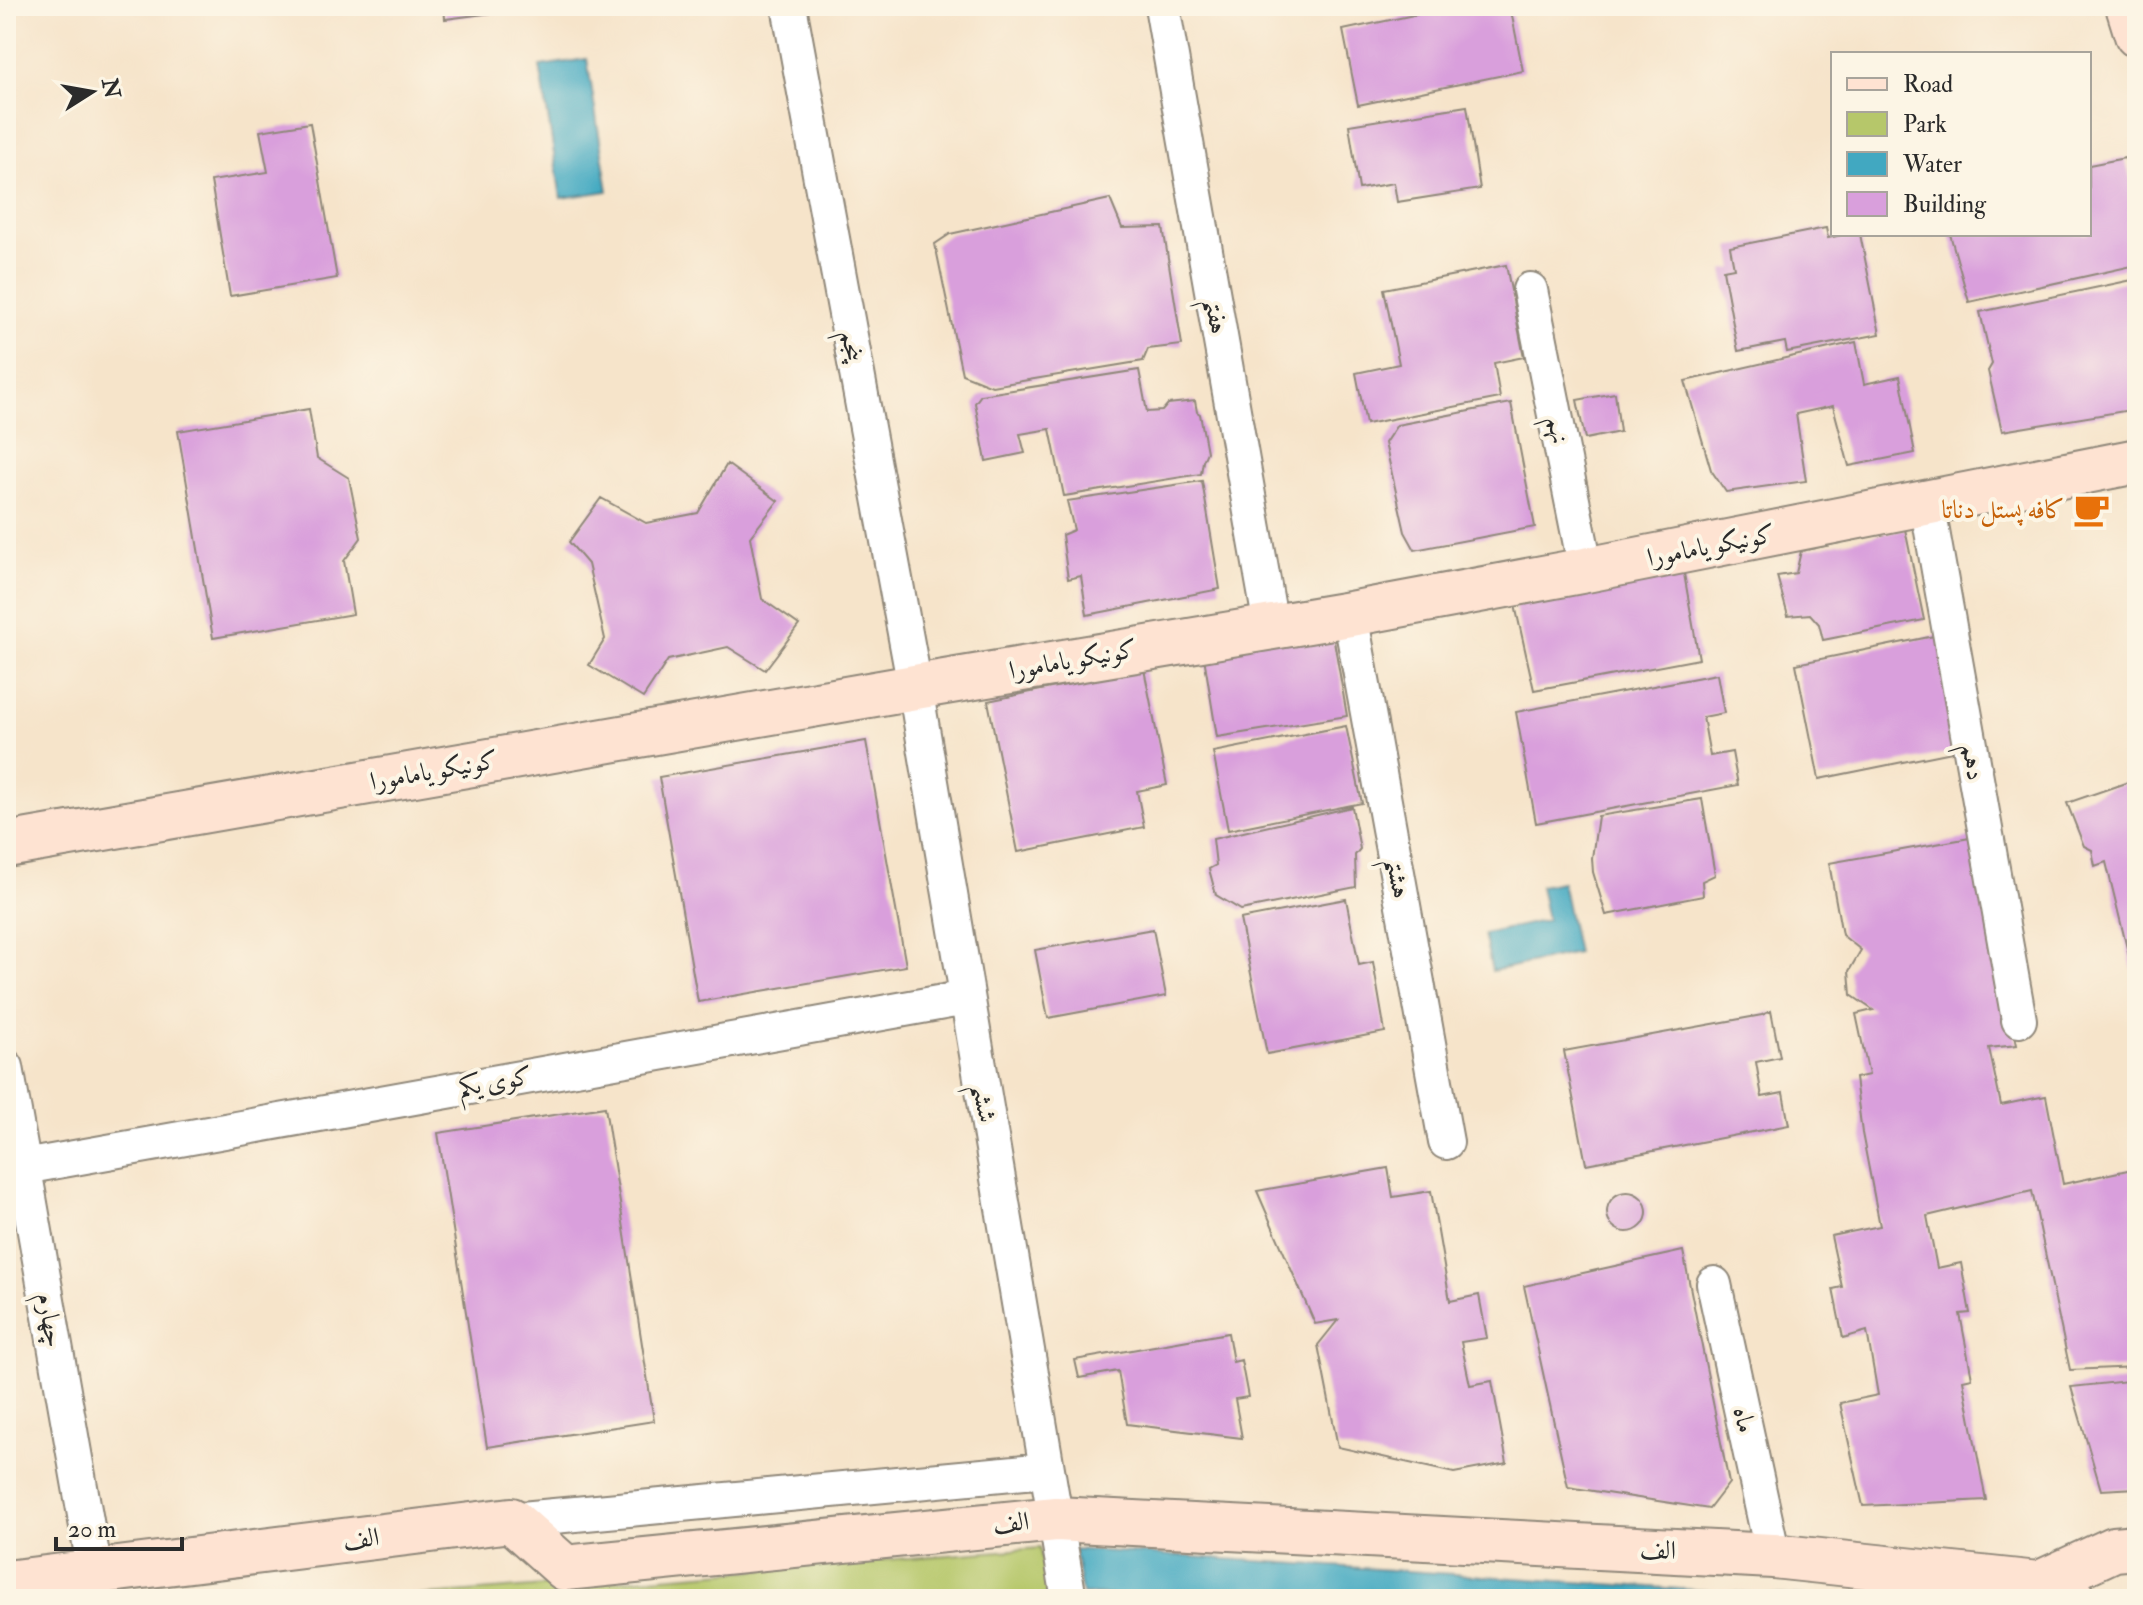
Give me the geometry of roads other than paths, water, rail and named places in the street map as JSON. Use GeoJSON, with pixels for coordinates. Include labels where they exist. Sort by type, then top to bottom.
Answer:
{"type":"FeatureCollection","features":[{"type":"Feature","properties":{"kind":"main road"},"geometry":{"type":"LineString","coordinates":[[2128,6],[2137,35]]}},
{"type":"Feature","properties":{"kind":"main road","name":"کونیکو یامامورا"},"geometry":{"type":"LineString","coordinates":[[6,845],[1350,614],[2137,461]]}},
{"type":"Feature","properties":{"kind":"main road","name":"الف"},"geometry":{"type":"LineString","coordinates":[[6,1583],[511,1520],[565,1568],[1056,1519],[1773,1556],[2046,1594]]}},
{"type":"Feature","properties":{"kind":"main road"},"geometry":{"type":"LineString","coordinates":[[2046,1594],[2114,1549],[2137,1547]]}},
{"type":"Feature","properties":{"kind":"street","name":"پنجم"},"geometry":{"type":"LineString","coordinates":[[789,6],[915,687]]}},
{"type":"Feature","properties":{"kind":"street","name":"هفتم"},"geometry":{"type":"LineString","coordinates":[[1162,6],[1271,626]]}},
{"type":"Feature","properties":{"kind":"street","name":"نهم"},"geometry":{"type":"LineString","coordinates":[[1530,290],[1586,570]]}},
{"type":"Feature","properties":{"kind":"street","name":"دهم"},"geometry":{"type":"LineString","coordinates":[[1927,503],[2019,1020]]}},
{"type":"Feature","properties":{"kind":"street","name":"هشتم"},"geometry":{"type":"LineString","coordinates":[[1350,614],[1446,1142]]}},
{"type":"Feature","properties":{"kind":"street","name":"ششم"},"geometry":{"type":"LineString","coordinates":[[915,687],[1069,1599]]}},
{"type":"Feature","properties":{"kind":"street","name":"کوی یکم"},"geometry":{"type":"LineString","coordinates":[[24,1167],[966,998]]}},
{"type":"Feature","properties":{"kind":"street","name":"چهارم"},"geometry":{"type":"LineString","coordinates":[[6,1067],[95,1572]]}},
{"type":"Feature","properties":{"kind":"street","name":"ماه"},"geometry":{"type":"LineString","coordinates":[[1714,1284],[1773,1556]]}},
{"type":"Feature","properties":{"kind":"street"},"geometry":{"type":"LineString","coordinates":[[511,1520],[1046,1470]]}},
{"type":"Feature","properties":{"kind":"water"},"geometry":{"type":"Polygon","coordinates":[[[587,59],[608,191],[561,198],[540,66],[587,59]]]}},
{"type":"Feature","properties":{"kind":"water"},"geometry":{"type":"Polygon","coordinates":[[[1562,882],[1577,953],[1492,971],[1484,934],[1547,920],[1540,886],[1562,882]]]}},
{"type":"Feature","properties":{"kind":"water"},"geometry":{"type":"Polygon","coordinates":[[[1074,1549],[1834,1599],[1203,1599],[1082,1594],[1074,1549]]]}},
{"type":"Feature","properties":{"kind":"place","name":"کافه پستل دناتا"},"geometry":{"type":"Point","coordinates":[2091,510]}}]}
